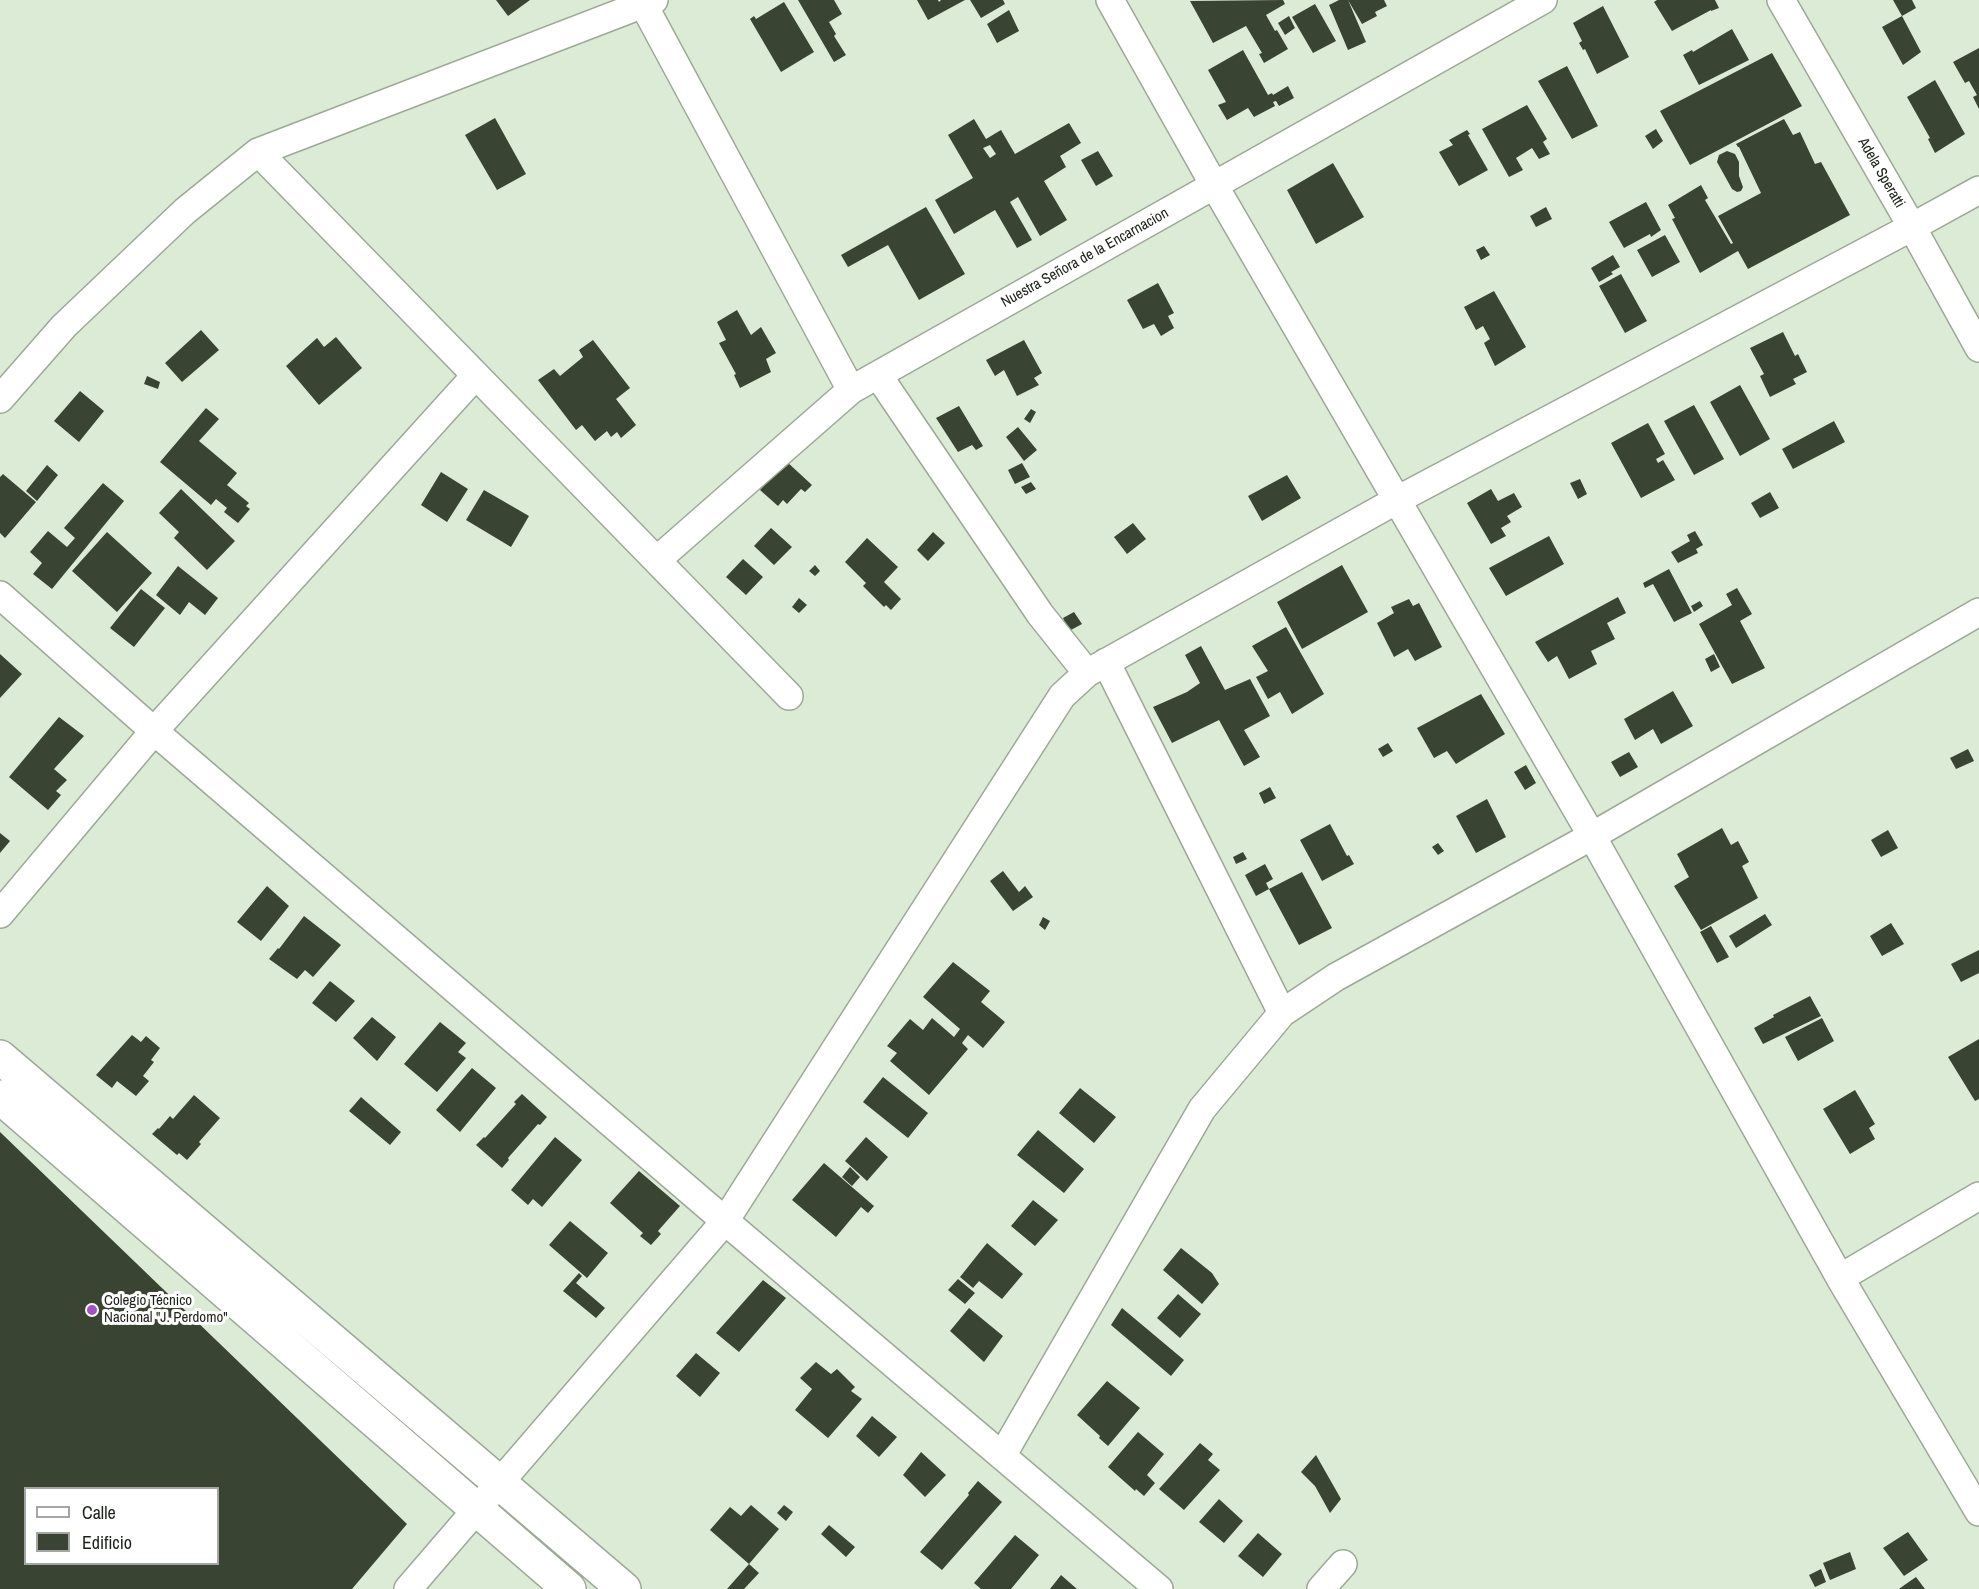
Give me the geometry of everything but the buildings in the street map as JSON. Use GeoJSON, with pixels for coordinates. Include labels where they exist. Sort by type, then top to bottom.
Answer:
{"type":"FeatureCollection","features":[{"type":"Feature","properties":{"kind":"main road"},"geometry":{"type":"LineString","coordinates":[[0,1057],[624,1589]]}},
{"type":"Feature","properties":{"kind":"main road"},"geometry":{"type":"LineString","coordinates":[[0,1097],[569,1589]]}},
{"type":"Feature","properties":{"kind":"street"},"geometry":{"type":"LineString","coordinates":[[1110,0],[1214,185],[1592,836],[1840,1278],[1979,1512]]}},
{"type":"Feature","properties":{"kind":"street","name":"Nuestra Señora de la Encarnacion"},"geometry":{"type":"LineString","coordinates":[[657,560],[851,390],[1543,0]]}},
{"type":"Feature","properties":{"kind":"street","name":"Adela Speratti"},"geometry":{"type":"LineString","coordinates":[[1781,0],[1979,348]]}},
{"type":"Feature","properties":{"kind":"street"},"geometry":{"type":"LineString","coordinates":[[0,399],[64,326],[185,211],[258,152],[646,2],[851,390]]}},
{"type":"Feature","properties":{"kind":"street"},"geometry":{"type":"LineString","coordinates":[[258,152],[789,696]]}},
{"type":"Feature","properties":{"kind":"street"},"geometry":{"type":"LineString","coordinates":[[408,1589],[725,1221],[1062,696],[1096,668],[1396,500],[1979,190]]}},
{"type":"Feature","properties":{"kind":"street"},"geometry":{"type":"LineString","coordinates":[[0,914],[154,730],[476,375]]}},
{"type":"Feature","properties":{"kind":"street"},"geometry":{"type":"LineString","coordinates":[[878,375],[1040,614],[1096,668],[1282,1013]]}},
{"type":"Feature","properties":{"kind":"street"},"geometry":{"type":"LineString","coordinates":[[0,595],[725,1221],[1160,1589]]}},
{"type":"Feature","properties":{"kind":"street"},"geometry":{"type":"LineString","coordinates":[[1002,1456],[1202,1109],[1282,1013],[1336,977],[1592,836],[1979,612]]}},
{"type":"Feature","properties":{"kind":"street"},"geometry":{"type":"LineString","coordinates":[[1840,1278],[1979,1196]]}},
{"type":"Feature","properties":{"kind":"street"},"geometry":{"type":"LineString","coordinates":[[1321,1589],[1343,1564]]}},
{"type":"Feature","properties":{"kind":"place","name":"Colegio Técnico Nacional \"J. Perdomo\""},"geometry":{"type":"Point","coordinates":[92,1310]}}]}
